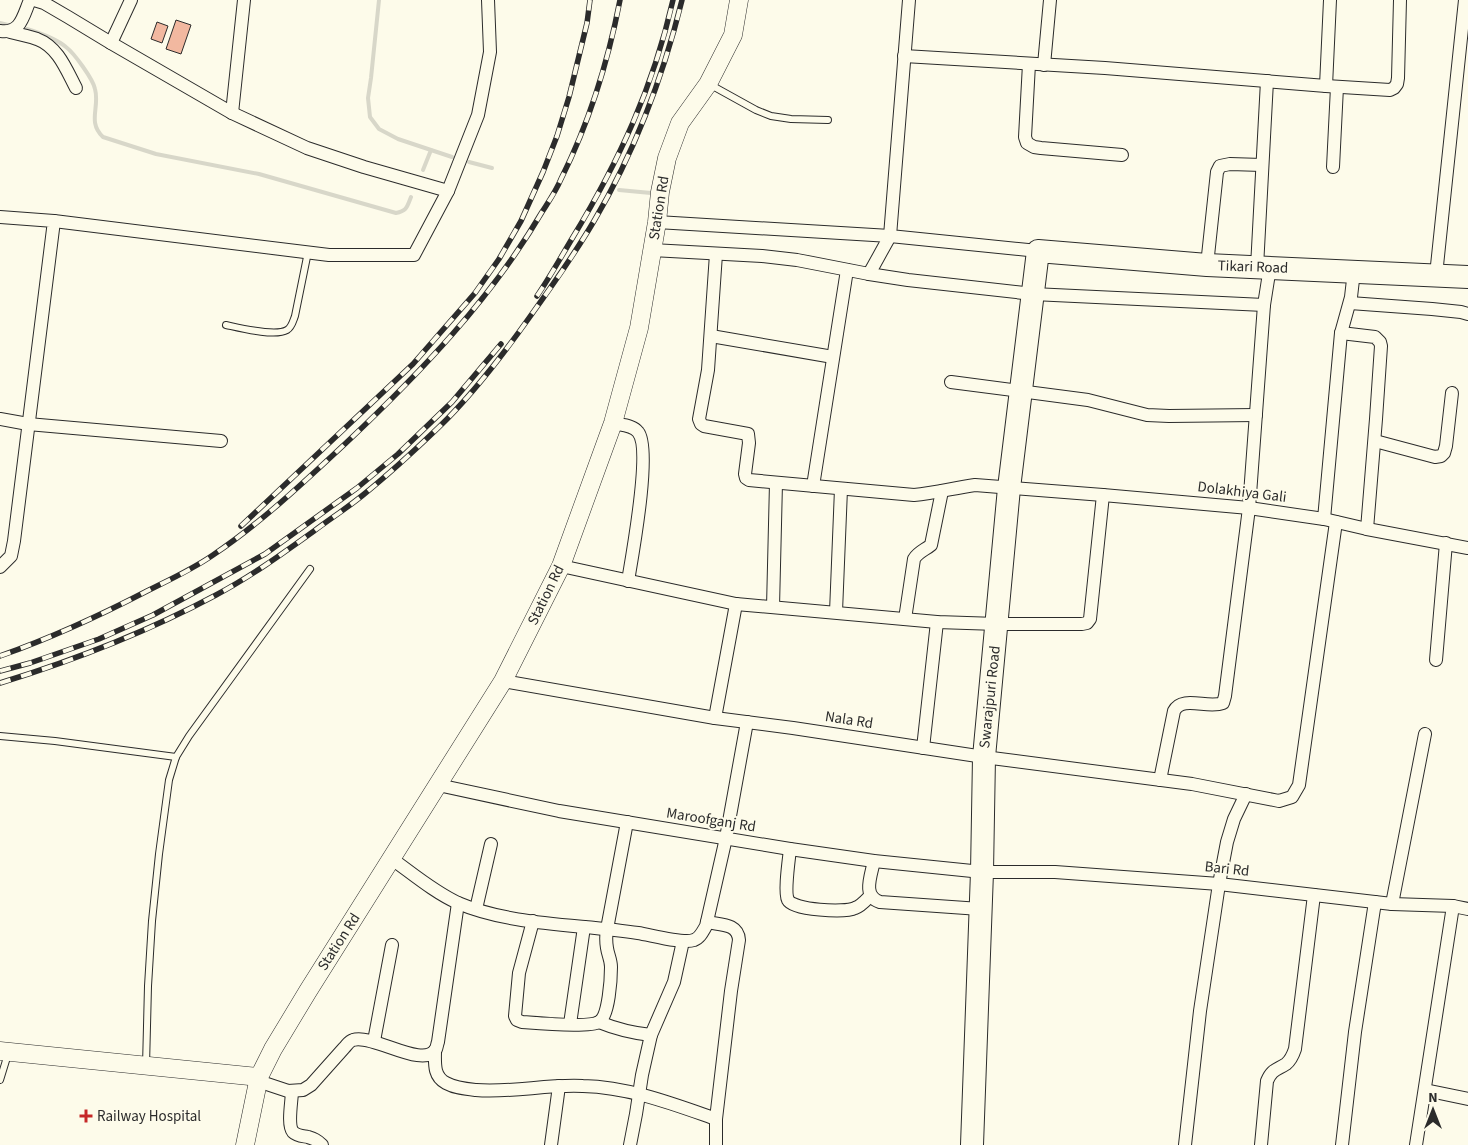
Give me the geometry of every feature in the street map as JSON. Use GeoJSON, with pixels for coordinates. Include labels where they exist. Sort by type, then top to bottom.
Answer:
{"type":"FeatureCollection","features":[{"type":"Feature","properties":{"kind":"highway","name":"Tikari Road"},"geometry":{"type":"LineString","coordinates":[[1038,251],[1207,265],[1468,277]]}},
{"type":"Feature","properties":{"kind":"highway","name":"Swarajpuri Road"},"geometry":{"type":"LineString","coordinates":[[972,1145],[982,872],[984,757],[1009,488],[1038,251]]}},
{"type":"Feature","properties":{"kind":"street"},"geometry":{"type":"LineString","coordinates":[[5,32],[15,30],[20,24],[30,0]]}},
{"type":"Feature","properties":{"kind":"street"},"geometry":{"type":"LineString","coordinates":[[111,44],[131,0]]}},
{"type":"Feature","properties":{"kind":"street"},"geometry":{"type":"LineString","coordinates":[[232,113],[244,0]]}},
{"type":"Feature","properties":{"kind":"street"},"geometry":{"type":"LineString","coordinates":[[0,217],[54,221],[329,255],[414,255],[448,191],[478,115],[490,52],[488,0]]}},
{"type":"Feature","properties":{"kind":"street","name":"Station Rd"},"geometry":{"type":"LineString","coordinates":[[245,1145],[258,1079],[273,1048],[503,681],[561,566],[613,423],[639,328],[662,184],[668,158],[680,123],[708,84],[733,34],[739,0]]}},
{"type":"Feature","properties":{"kind":"street"},"geometry":{"type":"LineString","coordinates":[[869,274],[890,236],[909,0]]}},
{"type":"Feature","properties":{"kind":"street"},"geometry":{"type":"LineString","coordinates":[[1044,65],[1050,0]]}},
{"type":"Feature","properties":{"kind":"street"},"geometry":{"type":"LineString","coordinates":[[1330,0],[1333,167]]}},
{"type":"Feature","properties":{"kind":"street"},"geometry":{"type":"LineString","coordinates":[[904,56],[1150,71],[1390,90],[1397,84],[1398,78],[1400,0]]}},
{"type":"Feature","properties":{"kind":"street"},"geometry":{"type":"LineString","coordinates":[[1436,275],[1465,0]]}},
{"type":"Feature","properties":{"kind":"street"},"geometry":{"type":"LineString","coordinates":[[41,1],[111,44],[232,113],[307,148],[364,167],[448,191]]}},
{"type":"Feature","properties":{"kind":"street"},"geometry":{"type":"LineString","coordinates":[[5,32],[38,39],[49,46],[58,54],[76,88]]}},
{"type":"Feature","properties":{"kind":"street"},"geometry":{"type":"LineString","coordinates":[[1029,64],[1024,137],[1027,144],[1041,148],[1122,155]]}},
{"type":"Feature","properties":{"kind":"street"},"geometry":{"type":"LineString","coordinates":[[1160,780],[1176,706],[1182,703],[1218,705],[1223,703],[1225,696],[1249,508],[1264,305],[1262,165],[1267,81]]}},
{"type":"Feature","properties":{"kind":"street"},"geometry":{"type":"LineString","coordinates":[[1207,265],[1217,172],[1220,166],[1230,164],[1262,165]]}},
{"type":"Feature","properties":{"kind":"street"},"geometry":{"type":"LineString","coordinates":[[0,568],[11,556],[14,541],[54,221]]}},
{"type":"Feature","properties":{"kind":"street"},"geometry":{"type":"LineString","coordinates":[[657,222],[890,236],[1038,251]]}},
{"type":"Feature","properties":{"kind":"street"},"geometry":{"type":"LineString","coordinates":[[652,250],[762,256],[796,260],[869,274],[1033,294],[1264,305]]}},
{"type":"Feature","properties":{"kind":"street"},"geometry":{"type":"LineString","coordinates":[[716,254],[711,336],[833,357]]}},
{"type":"Feature","properties":{"kind":"street"},"geometry":{"type":"LineString","coordinates":[[813,486],[847,270]]}},
{"type":"Feature","properties":{"kind":"street","name":"Nala Rd"},"geometry":{"type":"LineString","coordinates":[[503,681],[715,718],[984,757],[1192,784],[1279,801],[1292,797],[1299,786],[1330,521],[1341,333],[1343,321],[1350,303],[1354,271]]}},
{"type":"Feature","properties":{"kind":"street"},"geometry":{"type":"LineString","coordinates":[[1350,303],[1432,309],[1468,314]]}},
{"type":"Feature","properties":{"kind":"street"},"geometry":{"type":"LineString","coordinates":[[1341,333],[1375,338],[1380,342],[1375,441],[1366,529]]}},
{"type":"Feature","properties":{"kind":"street","name":"Dolakhiya Gali"},"geometry":{"type":"LineString","coordinates":[[711,336],[708,370],[700,415],[701,424],[748,434],[749,443],[745,474],[749,480],[914,495],[975,485],[1103,494],[1249,508],[1330,521],[1468,548]]}},
{"type":"Feature","properties":{"kind":"street"},"geometry":{"type":"LineString","coordinates":[[951,382],[1088,400],[1147,415],[1256,415]]}},
{"type":"Feature","properties":{"kind":"street"},"geometry":{"type":"LineString","coordinates":[[1375,441],[1435,457],[1441,456],[1446,446],[1452,393]]}},
{"type":"Feature","properties":{"kind":"street"},"geometry":{"type":"LineString","coordinates":[[0,419],[28,424],[221,441]]}},
{"type":"Feature","properties":{"kind":"street"},"geometry":{"type":"LineString","coordinates":[[613,423],[639,432],[643,441],[641,493],[628,581]]}},
{"type":"Feature","properties":{"kind":"street"},"geometry":{"type":"LineString","coordinates":[[773,608],[776,482]]}},
{"type":"Feature","properties":{"kind":"street"},"geometry":{"type":"LineString","coordinates":[[836,612],[842,488]]}},
{"type":"Feature","properties":{"kind":"street"},"geometry":{"type":"LineString","coordinates":[[904,619],[914,559],[916,555],[931,545],[942,491]]}},
{"type":"Feature","properties":{"kind":"street"},"geometry":{"type":"LineString","coordinates":[[561,566],[736,604],[937,622],[1082,624],[1087,623],[1090,619],[1103,494]]}},
{"type":"Feature","properties":{"kind":"street"},"geometry":{"type":"LineString","coordinates":[[1436,660],[1446,543]]}},
{"type":"Feature","properties":{"kind":"street"},"geometry":{"type":"LineString","coordinates":[[715,718],[736,604]]}},
{"type":"Feature","properties":{"kind":"street"},"geometry":{"type":"LineString","coordinates":[[923,748],[937,622]]}},
{"type":"Feature","properties":{"kind":"street"},"geometry":{"type":"LineString","coordinates":[[392,859],[436,892],[458,903],[476,909],[533,921],[607,929],[683,941],[694,940],[701,934],[707,922],[726,838],[746,722]]}},
{"type":"Feature","properties":{"kind":"street"},"geometry":{"type":"LineString","coordinates":[[1392,904],[1425,734]]}},
{"type":"Feature","properties":{"kind":"street","name":"Maroofganj Rd"},"geometry":{"type":"LineString","coordinates":[[438,785],[559,811],[790,849],[874,861],[982,872]]}},
{"type":"Feature","properties":{"kind":"street"},"geometry":{"type":"LineString","coordinates":[[1185,1145],[1200,1011],[1219,884],[1229,834],[1246,794]]}},
{"type":"Feature","properties":{"kind":"street"},"geometry":{"type":"LineString","coordinates":[[599,1022],[606,1010],[611,968],[611,958],[606,945],[607,929],[627,822]]}},
{"type":"Feature","properties":{"kind":"street"},"geometry":{"type":"LineString","coordinates":[[476,909],[491,844]]}},
{"type":"Feature","properties":{"kind":"street"},"geometry":{"type":"LineString","coordinates":[[790,849],[786,888],[786,897],[789,902],[797,906],[846,911],[855,909],[870,896]]}},
{"type":"Feature","properties":{"kind":"street"},"geometry":{"type":"LineString","coordinates":[[874,861],[869,890],[870,896],[874,900],[980,909]]}},
{"type":"Feature","properties":{"kind":"street","name":"Bari Rd"},"geometry":{"type":"LineString","coordinates":[[982,872],[1055,872],[1219,884],[1392,904],[1452,906],[1468,909]]}},
{"type":"Feature","properties":{"kind":"street"},"geometry":{"type":"LineString","coordinates":[[1261,1145],[1270,1074],[1277,1068],[1285,1065],[1292,1058],[1295,1049],[1314,895]]}},
{"type":"Feature","properties":{"kind":"street"},"geometry":{"type":"LineString","coordinates":[[1342,1145],[1354,1041],[1375,902]]}},
{"type":"Feature","properties":{"kind":"street"},"geometry":{"type":"LineString","coordinates":[[458,903],[438,1042],[435,1050],[435,1069],[438,1077],[447,1084],[462,1089],[495,1091],[559,1086],[610,1088],[639,1094],[716,1119]]}},
{"type":"Feature","properties":{"kind":"street"},"geometry":{"type":"LineString","coordinates":[[1416,1145],[1452,906]]}},
{"type":"Feature","properties":{"kind":"street"},"geometry":{"type":"LineString","coordinates":[[533,921],[519,974],[515,1016],[517,1020],[522,1022],[570,1024],[599,1022],[632,1033],[651,1035]]}},
{"type":"Feature","properties":{"kind":"street"},"geometry":{"type":"LineString","coordinates":[[707,922],[733,927],[739,934],[716,1119],[716,1145]]}},
{"type":"Feature","properties":{"kind":"street"},"geometry":{"type":"LineString","coordinates":[[570,1024],[584,927]]}},
{"type":"Feature","properties":{"kind":"street"},"geometry":{"type":"LineString","coordinates":[[630,1145],[651,1035],[674,982],[683,941]]}},
{"type":"Feature","properties":{"kind":"street"},"geometry":{"type":"LineString","coordinates":[[374,1041],[392,945]]}},
{"type":"Feature","properties":{"kind":"street"},"geometry":{"type":"LineString","coordinates":[[4,1052],[258,1079],[292,1091],[303,1090],[311,1085],[349,1042],[354,1039],[374,1041],[411,1054],[423,1056],[431,1054],[435,1050]]}},
{"type":"Feature","properties":{"kind":"street"},"geometry":{"type":"LineString","coordinates":[[551,1145],[559,1086]]}},
{"type":"Feature","properties":{"kind":"street"},"geometry":{"type":"LineString","coordinates":[[1425,1090],[1468,1099]]}},
{"type":"Feature","properties":{"kind":"street"},"geometry":{"type":"LineString","coordinates":[[292,1091],[290,1120],[292,1131],[296,1134],[317,1139],[322,1145]]}},
{"type":"Feature","properties":{"kind":"lane"},"geometry":{"type":"LineString","coordinates":[[708,84],[771,116],[791,119],[828,120]]}},
{"type":"Feature","properties":{"kind":"lane"},"geometry":{"type":"LineString","coordinates":[[226,326],[275,333],[286,331],[292,326],[308,252]]}},
{"type":"Feature","properties":{"kind":"lane"},"geometry":{"type":"LineString","coordinates":[[146,1067],[152,921],[169,780],[176,757],[189,736],[310,569]]}},
{"type":"Feature","properties":{"kind":"lane"},"geometry":{"type":"LineString","coordinates":[[0,736],[55,741],[176,757]]}},
{"type":"Feature","properties":{"kind":"lane"},"geometry":{"type":"LineString","coordinates":[[0,1080],[4,1052]]}},
{"type":"Feature","properties":{"kind":"building"},"geometry":{"type":"Polygon","coordinates":[[[176,20],[191,25],[181,54],[166,49],[176,20]]]}},
{"type":"Feature","properties":{"kind":"building"},"geometry":{"type":"Polygon","coordinates":[[[157,22],[168,26],[162,43],[151,39],[157,22]]]}},
{"type":"Feature","properties":{"kind":"waterway"},"geometry":{"type":"LineString","coordinates":[[379,0],[368,98],[370,117],[379,129],[398,139],[452,157]]}},
{"type":"Feature","properties":{"kind":"waterway"},"geometry":{"type":"LineString","coordinates":[[0,23],[8,25]]}},
{"type":"Feature","properties":{"kind":"waterway"},"geometry":{"type":"LineString","coordinates":[[27,29],[62,44],[83,66],[95,89],[95,120],[98,131],[103,137],[156,154],[259,174],[396,213],[406,208],[411,197]]}},
{"type":"Feature","properties":{"kind":"waterway"},"geometry":{"type":"LineString","coordinates":[[423,170],[431,150]]}},
{"type":"Feature","properties":{"kind":"waterway"},"geometry":{"type":"LineString","coordinates":[[469,162],[492,168]]}},
{"type":"Feature","properties":{"kind":"waterway"},"geometry":{"type":"LineString","coordinates":[[619,190],[651,193]]}},
{"type":"Feature","properties":{"kind":"railway"},"geometry":{"type":"LineString","coordinates":[[241,526],[413,364],[475,293],[499,259],[521,221],[557,136],[569,97],[587,23],[590,0]]}},
{"type":"Feature","properties":{"kind":"railway"},"geometry":{"type":"LineString","coordinates":[[0,656],[93,618],[181,574],[213,555],[249,529],[299,487],[374,416],[427,362],[453,334],[500,275],[557,188],[589,114],[610,46],[620,0]]}},
{"type":"Feature","properties":{"kind":"railway"},"geometry":{"type":"LineString","coordinates":[[537,296],[590,209],[620,152],[645,94],[673,0]]}},
{"type":"Feature","properties":{"kind":"railway"},"geometry":{"type":"LineString","coordinates":[[0,683],[56,665],[137,633],[229,588],[278,557],[357,500],[392,471],[451,415],[508,347],[563,270],[594,221],[622,169],[646,114],[666,57],[682,0]]}},
{"type":"Feature","properties":{"kind":"railway"},"geometry":{"type":"LineString","coordinates":[[0,671],[30,663],[99,639],[153,615],[265,554],[357,488],[398,454],[452,402],[501,344]]}},
{"type":"Feature","properties":{"kind":"place","name":"Railway Hospital"},"geometry":{"type":"Point","coordinates":[86,1116]}}]}
